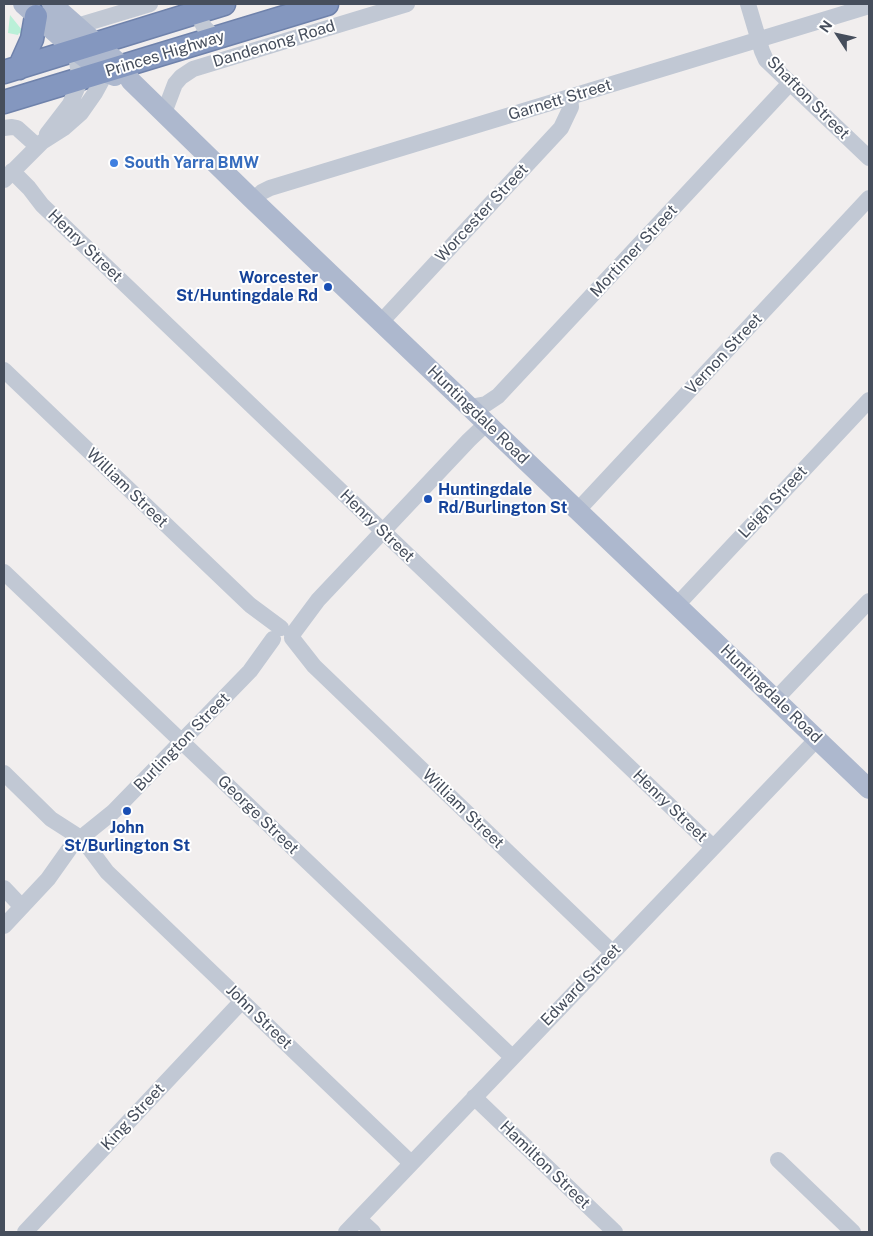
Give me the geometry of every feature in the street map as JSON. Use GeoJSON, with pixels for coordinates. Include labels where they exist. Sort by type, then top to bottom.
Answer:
{"type":"FeatureCollection","features":[{"type":"Feature","properties":{"kind":"highway","name":"Princes Highway"},"geometry":{"type":"LineString","coordinates":[[9,67],[97,44],[197,8],[224,4]]}},
{"type":"Feature","properties":{"kind":"highway","name":"Princes Highway"},"geometry":{"type":"LineString","coordinates":[[4,102],[80,80],[119,73],[215,38],[327,4]]}},
{"type":"Feature","properties":{"kind":"highway"},"geometry":{"type":"LineString","coordinates":[[9,67],[32,39],[37,8]]}},
{"type":"Feature","properties":{"kind":"main road","name":"Huntingdale Road"},"geometry":{"type":"LineString","coordinates":[[37,8],[77,26],[97,44],[119,73],[164,113],[869,789]]}},
{"type":"Feature","properties":{"kind":"main road","name":"Huntingdale Road"},"geometry":{"type":"LineString","coordinates":[[37,8],[75,50],[119,73]]}},
{"type":"Feature","properties":{"kind":"street"},"geometry":{"type":"LineString","coordinates":[[77,26],[150,4]]}},
{"type":"Feature","properties":{"kind":"street","name":"Dandenong Road"},"geometry":{"type":"LineString","coordinates":[[164,113],[175,84],[181,77],[193,69],[406,4]]}},
{"type":"Feature","properties":{"kind":"street","name":"Shafton Street"},"geometry":{"type":"LineString","coordinates":[[748,4],[766,60],[869,158]]}},
{"type":"Feature","properties":{"kind":"street","name":"Garnett Street"},"geometry":{"type":"LineString","coordinates":[[253,200],[270,188],[869,6]]}},
{"type":"Feature","properties":{"kind":"street","name":"Dandenong Road"},"geometry":{"type":"LineString","coordinates":[[197,8],[204,28],[215,38]]}},
{"type":"Feature","properties":{"kind":"street"},"geometry":{"type":"LineString","coordinates":[[8,176],[40,144],[70,104],[80,80],[75,50]]}},
{"type":"Feature","properties":{"kind":"street"},"geometry":{"type":"LineString","coordinates":[[40,144],[64,128],[81,113],[101,82],[119,73]]}},
{"type":"Feature","properties":{"kind":"street","name":"Mortimer Street"},"geometry":{"type":"LineString","coordinates":[[470,407],[486,404],[498,396],[790,83]]}},
{"type":"Feature","properties":{"kind":"street","name":"Worcester Street"},"geometry":{"type":"LineString","coordinates":[[381,322],[561,128],[571,107],[570,97]]}},
{"type":"Feature","properties":{"kind":"street"},"geometry":{"type":"LineString","coordinates":[[4,128],[17,128],[40,144]]}},
{"type":"Feature","properties":{"kind":"street","name":"Henry Street"},"geometry":{"type":"LineString","coordinates":[[8,176],[29,188],[42,206],[713,847]]}},
{"type":"Feature","properties":{"kind":"street","name":"Vernon Street"},"geometry":{"type":"LineString","coordinates":[[578,510],[869,198]]}},
{"type":"Feature","properties":{"kind":"street","name":"William Street"},"geometry":{"type":"LineString","coordinates":[[4,370],[612,952]]}},
{"type":"Feature","properties":{"kind":"street","name":"Leigh Street"},"geometry":{"type":"LineString","coordinates":[[677,605],[869,400]]}},
{"type":"Feature","properties":{"kind":"street","name":"Burlington Street"},"geometry":{"type":"LineString","coordinates":[[4,926],[487,423]]}},
{"type":"Feature","properties":{"kind":"street","name":"George Street"},"geometry":{"type":"LineString","coordinates":[[4,572],[512,1057]]}},
{"type":"Feature","properties":{"kind":"street"},"geometry":{"type":"LineString","coordinates":[[776,699],[869,601]]}},
{"type":"Feature","properties":{"kind":"street","name":"Edward Street"},"geometry":{"type":"LineString","coordinates":[[346,1232],[817,739]]}},
{"type":"Feature","properties":{"kind":"street","name":"John Street"},"geometry":{"type":"LineString","coordinates":[[4,773],[411,1163]]}},
{"type":"Feature","properties":{"kind":"street"},"geometry":{"type":"LineString","coordinates":[[4,888],[22,906]]}},
{"type":"Feature","properties":{"kind":"street","name":"King Street"},"geometry":{"type":"LineString","coordinates":[[25,1232],[242,1001]]}},
{"type":"Feature","properties":{"kind":"street","name":"Hamilton Street"},"geometry":{"type":"LineString","coordinates":[[474,1097],[615,1232]]}},
{"type":"Feature","properties":{"kind":"street"},"geometry":{"type":"LineString","coordinates":[[778,1160],[853,1232]]}},
{"type":"Feature","properties":{"kind":"street"},"geometry":{"type":"LineString","coordinates":[[359,1219],[374,1232]]}},
{"type":"Feature","properties":{"kind":"green space"},"geometry":{"type":"Polygon","coordinates":[[[10,15],[22,30],[21,34],[8,33],[10,15]]]}},
{"type":"Feature","properties":{"kind":"place","name":"South Yarra BMW"},"geometry":{"type":"Point","coordinates":[114,163]}},
{"type":"Feature","properties":{"kind":"place","name":"Worcester St/Huntingdale Rd"},"geometry":{"type":"Point","coordinates":[328,287]}},
{"type":"Feature","properties":{"kind":"place","name":"Huntingdale Rd/Burlington St"},"geometry":{"type":"Point","coordinates":[428,499]}},
{"type":"Feature","properties":{"kind":"place","name":"John St/Burlington St"},"geometry":{"type":"Point","coordinates":[127,811]}}]}
